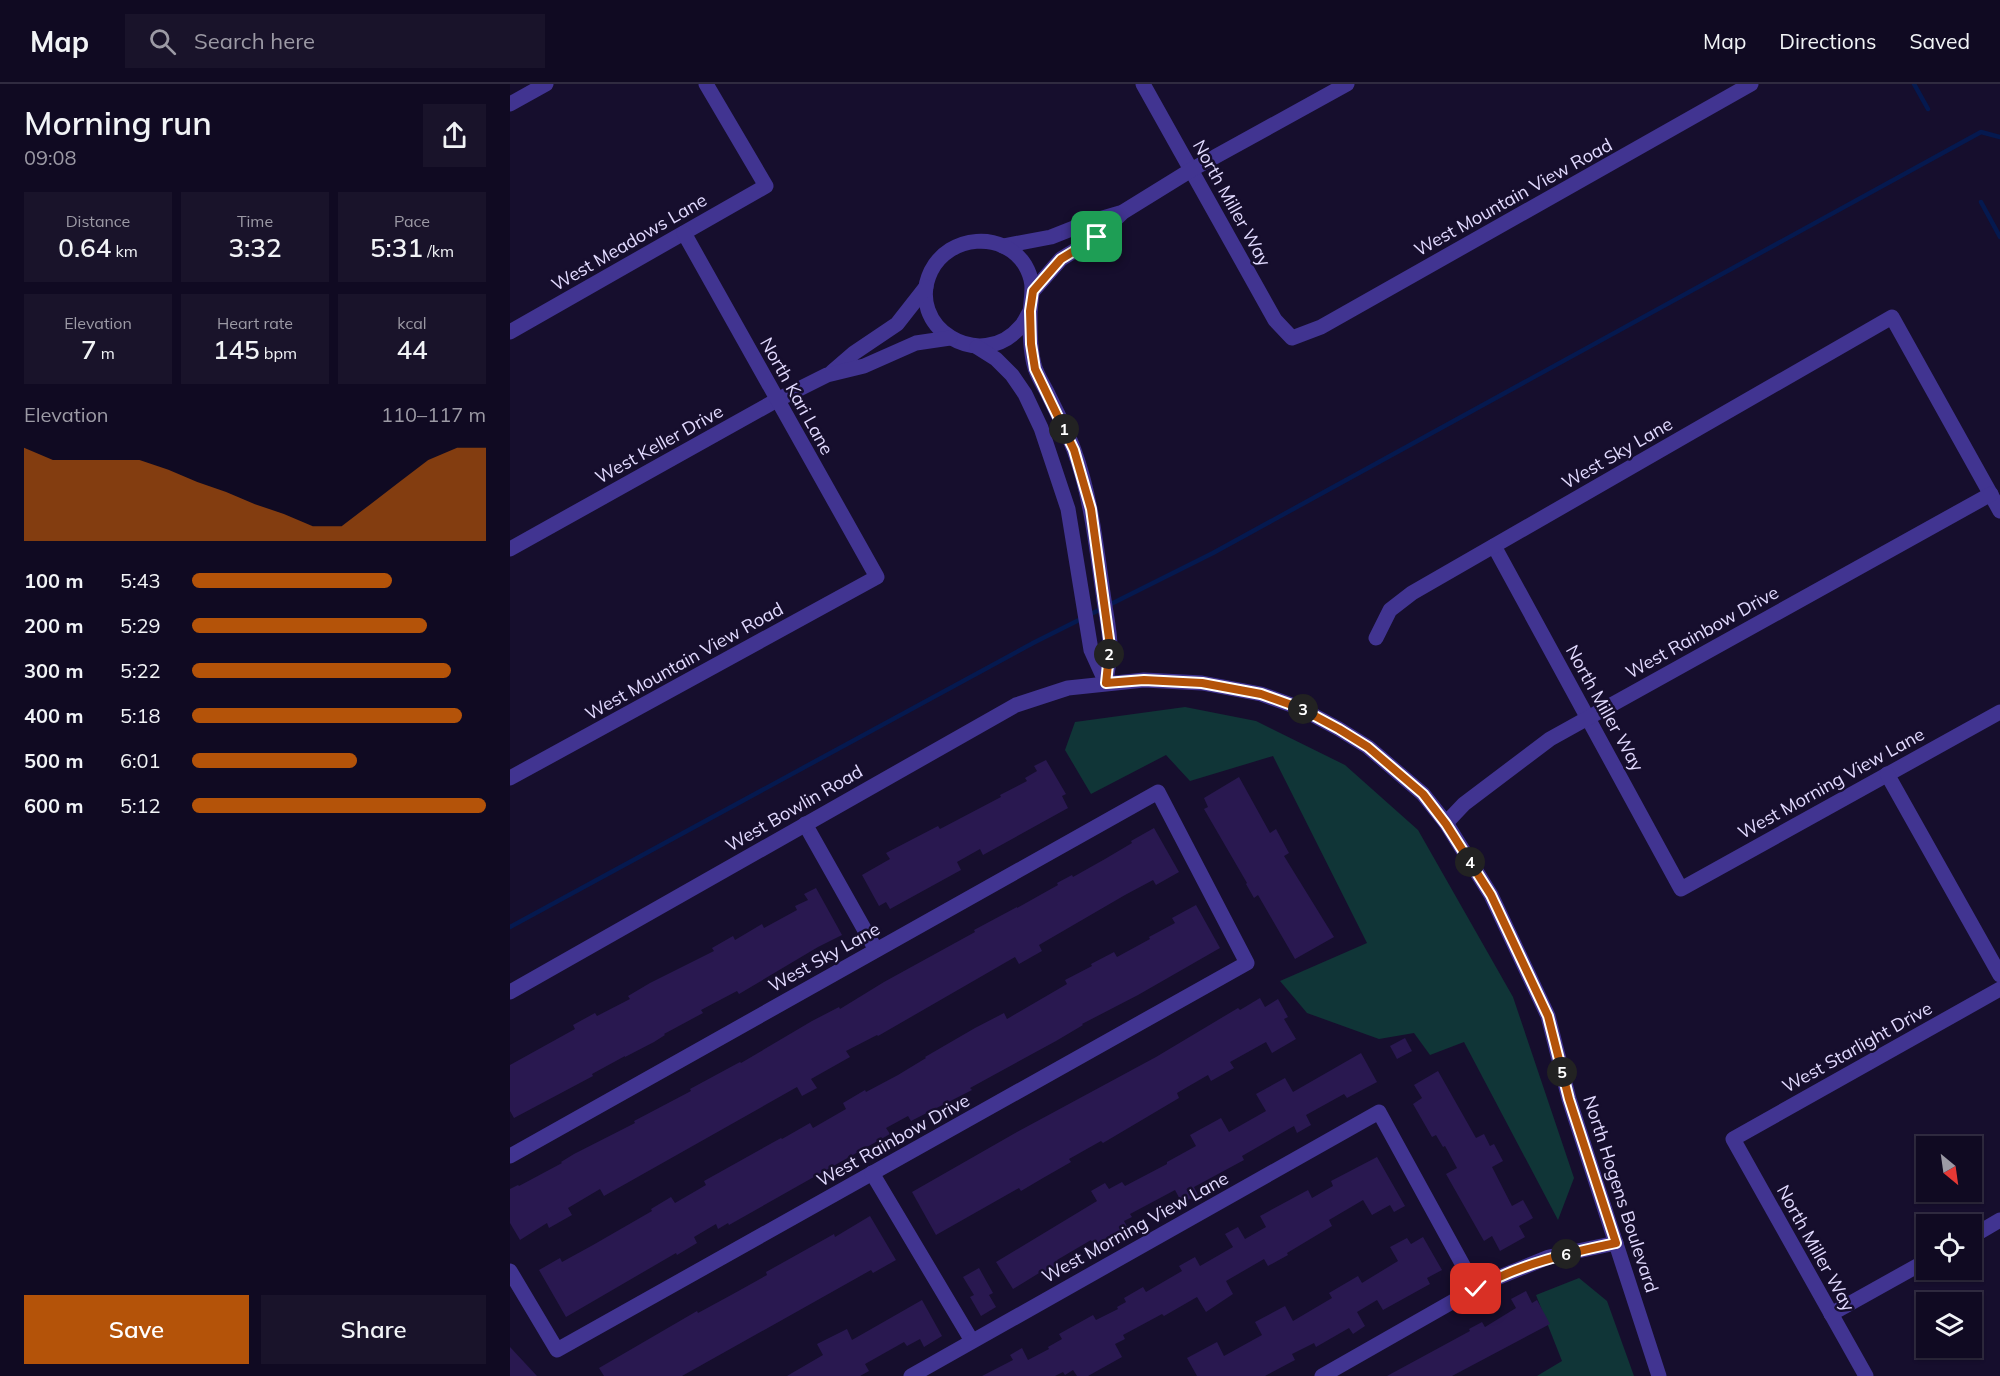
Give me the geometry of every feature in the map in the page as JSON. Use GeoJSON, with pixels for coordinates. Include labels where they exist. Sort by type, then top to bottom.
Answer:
{"type":"FeatureCollection","features":[{"type":"Feature","properties":{"kind":"street"},"geometry":{"type":"LineString","coordinates":[[510,104],[546,84]]}},
{"type":"Feature","properties":{"kind":"street","name":"West Meadows Lane"},"geometry":{"type":"LineString","coordinates":[[510,332],[766,186],[706,84]]}},
{"type":"Feature","properties":{"kind":"street","name":"North Miller Way"},"geometry":{"type":"LineString","coordinates":[[1143,84],[1275,320],[1292,338]]}},
{"type":"Feature","properties":{"kind":"street"},"geometry":{"type":"LineString","coordinates":[[1033,291],[1061,259],[1097,237],[1123,212],[1191,170],[1347,84]]}},
{"type":"Feature","properties":{"kind":"street","name":"West Mountain View Road"},"geometry":{"type":"LineString","coordinates":[[1292,338],[1321,327],[1751,84]]}},
{"type":"Feature","properties":{"kind":"street"},"geometry":{"type":"LineString","coordinates":[[1004,246],[1052,237],[1089,222],[1123,212]]}},
{"type":"Feature","properties":{"kind":"street","name":"North Kari Lane"},"geometry":{"type":"LineString","coordinates":[[684,233],[877,577]]}},
{"type":"Feature","properties":{"kind":"street"},"geometry":{"type":"LineString","coordinates":[[1030,311],[1022,326],[1009,338],[994,345],[977,347],[963,344],[950,338],[939,329],[931,316],[926,287],[931,271],[941,257],[954,247],[970,241],[987,241],[1004,246],[1015,254],[1030,277],[1033,291],[1030,311],[1031,344],[1035,369],[1074,450],[1091,509],[1110,646],[1106,683]]}},
{"type":"Feature","properties":{"kind":"street","name":"West Keller Drive"},"geometry":{"type":"LineString","coordinates":[[510,549],[777,400],[827,375],[854,353],[897,324],[926,287]]}},
{"type":"Feature","properties":{"kind":"street","name":"West Sky Lane"},"geometry":{"type":"LineString","coordinates":[[1376,638],[1390,610],[1412,593],[1892,317],[1991,494]]}},
{"type":"Feature","properties":{"kind":"street","name":"West Keller Drive"},"geometry":{"type":"LineString","coordinates":[[827,375],[864,366],[915,343],[950,338]]}},
{"type":"Feature","properties":{"kind":"street"},"geometry":{"type":"LineString","coordinates":[[977,347],[996,359],[1012,375],[1025,394],[1041,428],[1068,509],[1091,650],[1106,683]]}},
{"type":"Feature","properties":{"kind":"street"},"geometry":{"type":"LineString","coordinates":[[1991,494],[2000,511]]}},
{"type":"Feature","properties":{"kind":"street","name":"West Rainbow Drive"},"geometry":{"type":"LineString","coordinates":[[1446,824],[1464,804],[1550,740],[1991,494]]}},
{"type":"Feature","properties":{"kind":"street","name":"North Miller Way"},"geometry":{"type":"LineString","coordinates":[[1494,546],[1681,888]]}},
{"type":"Feature","properties":{"kind":"street","name":"West Mountain View Road"},"geometry":{"type":"LineString","coordinates":[[510,778],[877,577]]}},
{"type":"Feature","properties":{"kind":"street","name":"North Hogens Boulevard"},"geometry":{"type":"LineString","coordinates":[[1106,683],[1144,680],[1202,683],[1261,694],[1300,708],[1339,729],[1368,747],[1423,794],[1446,824],[1491,895],[1548,1016],[1569,1099],[1659,1376]]}},
{"type":"Feature","properties":{"kind":"street","name":"West Bowlin Road"},"geometry":{"type":"LineString","coordinates":[[510,992],[1016,705],[1068,688],[1106,683]]}},
{"type":"Feature","properties":{"kind":"street","name":"West Morning View Lane"},"geometry":{"type":"LineString","coordinates":[[1681,888],[2000,712]]}},
{"type":"Feature","properties":{"kind":"street"},"geometry":{"type":"LineString","coordinates":[[1887,774],[2000,975]]}},
{"type":"Feature","properties":{"kind":"street","name":"West Sky Lane"},"geometry":{"type":"LineString","coordinates":[[510,1156],[1158,792],[1247,963]]}},
{"type":"Feature","properties":{"kind":"street"},"geometry":{"type":"LineString","coordinates":[[805,824],[876,950]]}},
{"type":"Feature","properties":{"kind":"street","name":"West Rainbow Drive"},"geometry":{"type":"LineString","coordinates":[[510,1271],[557,1350],[1247,963]]}},
{"type":"Feature","properties":{"kind":"street","name":"West Starlight Drive"},"geometry":{"type":"LineString","coordinates":[[1733,1138],[2000,989]]}},
{"type":"Feature","properties":{"kind":"street","name":"West Morning View Lane"},"geometry":{"type":"LineString","coordinates":[[911,1376],[1379,1112],[1476,1289]]}},
{"type":"Feature","properties":{"kind":"street","name":"North Miller Way"},"geometry":{"type":"LineString","coordinates":[[1733,1138],[1866,1376]]}},
{"type":"Feature","properties":{"kind":"street"},"geometry":{"type":"LineString","coordinates":[[872,1173],[972,1341]]}},
{"type":"Feature","properties":{"kind":"street"},"geometry":{"type":"LineString","coordinates":[[1982,1230],[2000,1220]]}},
{"type":"Feature","properties":{"kind":"street"},"geometry":{"type":"LineString","coordinates":[[1322,1376],[1487,1282],[1549,1257],[1616,1243]]}},
{"type":"Feature","properties":{"kind":"street"},"geometry":{"type":"LineString","coordinates":[[1831,1314],[1916,1267]]}},
{"type":"Feature","properties":{"kind":"green space"},"geometry":{"type":"Polygon","coordinates":[[[1185,707],[1256,721],[1345,765],[1418,830],[1513,997],[1574,1178],[1558,1220],[1464,1042],[1430,1055],[1414,1033],[1379,1039],[1307,1013],[1280,981],[1367,943],[1273,756],[1190,781],[1166,755],[1091,794],[1065,750],[1075,722],[1185,707]]]}},
{"type":"Feature","properties":{"kind":"green space"},"geometry":{"type":"Polygon","coordinates":[[[1579,1278],[1607,1301],[1634,1376],[1537,1376],[1562,1361],[1536,1295],[1579,1278]]]}},
{"type":"Feature","properties":{"kind":"building"},"geometry":{"type":"Polygon","coordinates":[[[1046,760],[1066,794],[1062,796],[1068,808],[983,855],[980,849],[957,862],[961,870],[890,909],[886,902],[879,906],[862,875],[890,859],[886,853],[938,826],[940,829],[1001,797],[1000,795],[1027,781],[1025,778],[1037,771],[1034,766],[1046,760]]]}},
{"type":"Feature","properties":{"kind":"building"},"geometry":{"type":"Polygon","coordinates":[[[1239,777],[1270,833],[1276,829],[1289,853],[1284,856],[1334,937],[1295,959],[1258,895],[1254,898],[1204,809],[1208,807],[1204,798],[1239,777]]]}},
{"type":"Feature","properties":{"kind":"building"},"geometry":{"type":"Polygon","coordinates":[[[1154,828],[1179,872],[1156,885],[1153,880],[1125,895],[1039,945],[1042,951],[1019,964],[1015,957],[878,1036],[846,1051],[850,1057],[811,1079],[817,1088],[802,1096],[797,1087],[604,1196],[600,1189],[568,1208],[572,1215],[549,1228],[547,1223],[520,1240],[510,1223],[510,1189],[635,1123],[634,1121],[741,1063],[812,1021],[839,1007],[840,1009],[975,932],[974,930],[1058,885],[1057,883],[1105,859],[1154,828]]]}},
{"type":"Feature","properties":{"kind":"building"},"geometry":{"type":"Polygon","coordinates":[[[816,888],[842,935],[739,994],[737,991],[701,1010],[703,1013],[654,1042],[514,1118],[510,1111],[510,1065],[575,1029],[573,1025],[630,999],[628,996],[650,983],[714,951],[712,948],[733,936],[735,940],[762,924],[764,928],[797,910],[795,906],[808,900],[804,894],[816,888]]]}},
{"type":"Feature","properties":{"kind":"building"},"geometry":{"type":"Polygon","coordinates":[[[1196,905],[1220,948],[970,1088],[972,1090],[911,1121],[908,1116],[886,1128],[890,1134],[729,1225],[728,1223],[718,1229],[716,1224],[694,1237],[697,1243],[566,1317],[539,1270],[560,1258],[562,1262],[593,1245],[652,1211],[651,1209],[671,1197],[675,1203],[706,1185],[704,1181],[781,1138],[810,1123],[813,1128],[846,1109],[843,1103],[865,1090],[866,1092],[898,1075],[925,1057],[1004,1013],[1007,1019],[1067,984],[1065,980],[1092,966],[1091,964],[1114,952],[1117,957],[1150,939],[1149,937],[1175,923],[1172,918],[1196,905]]]}},
{"type":"Feature","properties":{"kind":"building"},"geometry":{"type":"Polygon","coordinates":[[[1260,998],[1265,1007],[1278,999],[1288,1017],[1284,1019],[1296,1039],[1272,1053],[1266,1042],[1230,1062],[1234,1068],[1211,1081],[1208,1075],[1177,1093],[1179,1098],[1103,1143],[1101,1141],[1069,1159],[1071,1162],[1021,1191],[1019,1188],[936,1235],[912,1192],[1156,1057],[1238,1008],[1240,1010],[1260,998]]]}},
{"type":"Feature","properties":{"kind":"building"},"geometry":{"type":"Polygon","coordinates":[[[1405,1038],[1412,1051],[1397,1059],[1390,1046],[1405,1038]]]}},
{"type":"Feature","properties":{"kind":"building"},"geometry":{"type":"Polygon","coordinates":[[[1361,1053],[1377,1082],[1347,1098],[1344,1094],[1306,1115],[1311,1125],[1297,1133],[1294,1126],[1242,1156],[1244,1160],[1194,1187],[1198,1195],[1182,1203],[1175,1190],[1130,1214],[1132,1217],[1124,1221],[1129,1230],[1097,1250],[1091,1240],[1057,1260],[1063,1270],[1049,1278],[1044,1270],[1013,1289],[996,1262],[1097,1201],[1091,1191],[1105,1183],[1109,1189],[1122,1182],[1125,1186],[1196,1146],[1190,1135],[1221,1118],[1229,1132],[1266,1111],[1256,1094],[1285,1078],[1293,1092],[1361,1053]]]}},
{"type":"Feature","properties":{"kind":"building"},"geometry":{"type":"Polygon","coordinates":[[[1438,1071],[1476,1138],[1484,1134],[1490,1146],[1494,1144],[1503,1161],[1492,1167],[1512,1206],[1523,1200],[1533,1218],[1519,1226],[1525,1237],[1500,1251],[1492,1236],[1484,1241],[1446,1174],[1457,1168],[1445,1146],[1443,1147],[1436,1135],[1432,1137],[1413,1104],[1422,1098],[1414,1085],[1438,1071]]]}},
{"type":"Feature","properties":{"kind":"building"},"geometry":{"type":"Polygon","coordinates":[[[1377,1157],[1405,1206],[1394,1212],[1390,1205],[1372,1215],[1363,1200],[1329,1220],[1332,1226],[1287,1253],[1288,1255],[1268,1266],[1264,1259],[1226,1281],[1233,1294],[1206,1312],[1197,1297],[1164,1316],[1162,1314],[1123,1335],[1125,1339],[1115,1344],[1122,1357],[1088,1376],[1077,1376],[1073,1370],[1065,1375],[1063,1372],[1055,1376],[982,1376],[1013,1360],[1010,1355],[1022,1348],[1028,1360],[1049,1349],[1048,1347],[1062,1339],[1059,1334],[1093,1315],[1096,1320],[1118,1309],[1117,1307],[1126,1302],[1124,1298],[1143,1287],[1146,1292],[1182,1271],[1179,1266],[1195,1257],[1200,1266],[1233,1247],[1225,1234],[1238,1227],[1245,1239],[1266,1227],[1260,1216],[1308,1190],[1312,1198],[1333,1186],[1331,1181],[1377,1157]]]}},
{"type":"Feature","properties":{"kind":"building"},"geometry":{"type":"Polygon","coordinates":[[[870,1216],[896,1260],[873,1273],[871,1270],[682,1376],[604,1376],[599,1368],[697,1311],[698,1313],[767,1275],[766,1272],[834,1234],[835,1237],[870,1216]]]}},
{"type":"Feature","properties":{"kind":"building"},"geometry":{"type":"Polygon","coordinates":[[[1423,1237],[1442,1270],[1427,1278],[1430,1284],[1383,1310],[1377,1300],[1357,1312],[1365,1326],[1353,1334],[1349,1328],[1316,1347],[1314,1343],[1292,1354],[1295,1360],[1265,1376],[1197,1376],[1187,1358],[1217,1342],[1224,1356],[1262,1335],[1255,1322],[1285,1306],[1293,1321],[1332,1298],[1329,1293],[1358,1276],[1362,1283],[1398,1261],[1390,1247],[1407,1238],[1411,1244],[1423,1237]]]}},
{"type":"Feature","properties":{"kind":"building"},"geometry":{"type":"Polygon","coordinates":[[[979,1268],[993,1293],[989,1295],[996,1307],[981,1316],[970,1297],[974,1295],[963,1277],[979,1268]]]}},
{"type":"Feature","properties":{"kind":"building"},"geometry":{"type":"Polygon","coordinates":[[[1526,1291],[1532,1303],[1537,1300],[1550,1324],[1452,1376],[1387,1376],[1470,1331],[1469,1329],[1482,1322],[1485,1327],[1516,1308],[1511,1299],[1526,1291]]]}},
{"type":"Feature","properties":{"kind":"building"},"geometry":{"type":"Polygon","coordinates":[[[922,1300],[942,1336],[924,1347],[920,1339],[907,1346],[904,1342],[865,1364],[869,1371],[860,1376],[787,1376],[823,1355],[817,1344],[847,1329],[852,1340],[922,1300]]]}},
{"type":"Feature","properties":{"kind":"building"},"geometry":{"type":"Polygon","coordinates":[[[510,1347],[537,1376],[510,1376],[510,1347]]]}},
{"type":"Feature","properties":{"kind":"waterway"},"geometry":{"type":"LineString","coordinates":[[1914,84],[1928,109]]}},
{"type":"Feature","properties":{"kind":"waterway"},"geometry":{"type":"LineString","coordinates":[[510,927],[1035,642],[1213,553],[1981,132],[2000,137]]}},
{"type":"Feature","properties":{"kind":"waterway"},"geometry":{"type":"LineString","coordinates":[[1981,202],[2000,237]]}},
{"type":"Feature","properties":{"kind":"route"},"geometry":{"type":"LineString","coordinates":[[1097,237],[1061,259],[1033,291],[1030,311],[1031,344],[1035,369],[1074,450],[1091,509],[1110,646],[1106,683],[1144,680],[1202,683],[1261,694],[1300,708],[1368,747],[1423,794],[1446,824],[1491,895],[1548,1016],[1569,1099],[1616,1243],[1549,1257],[1487,1282],[1476,1289]]}}]}
